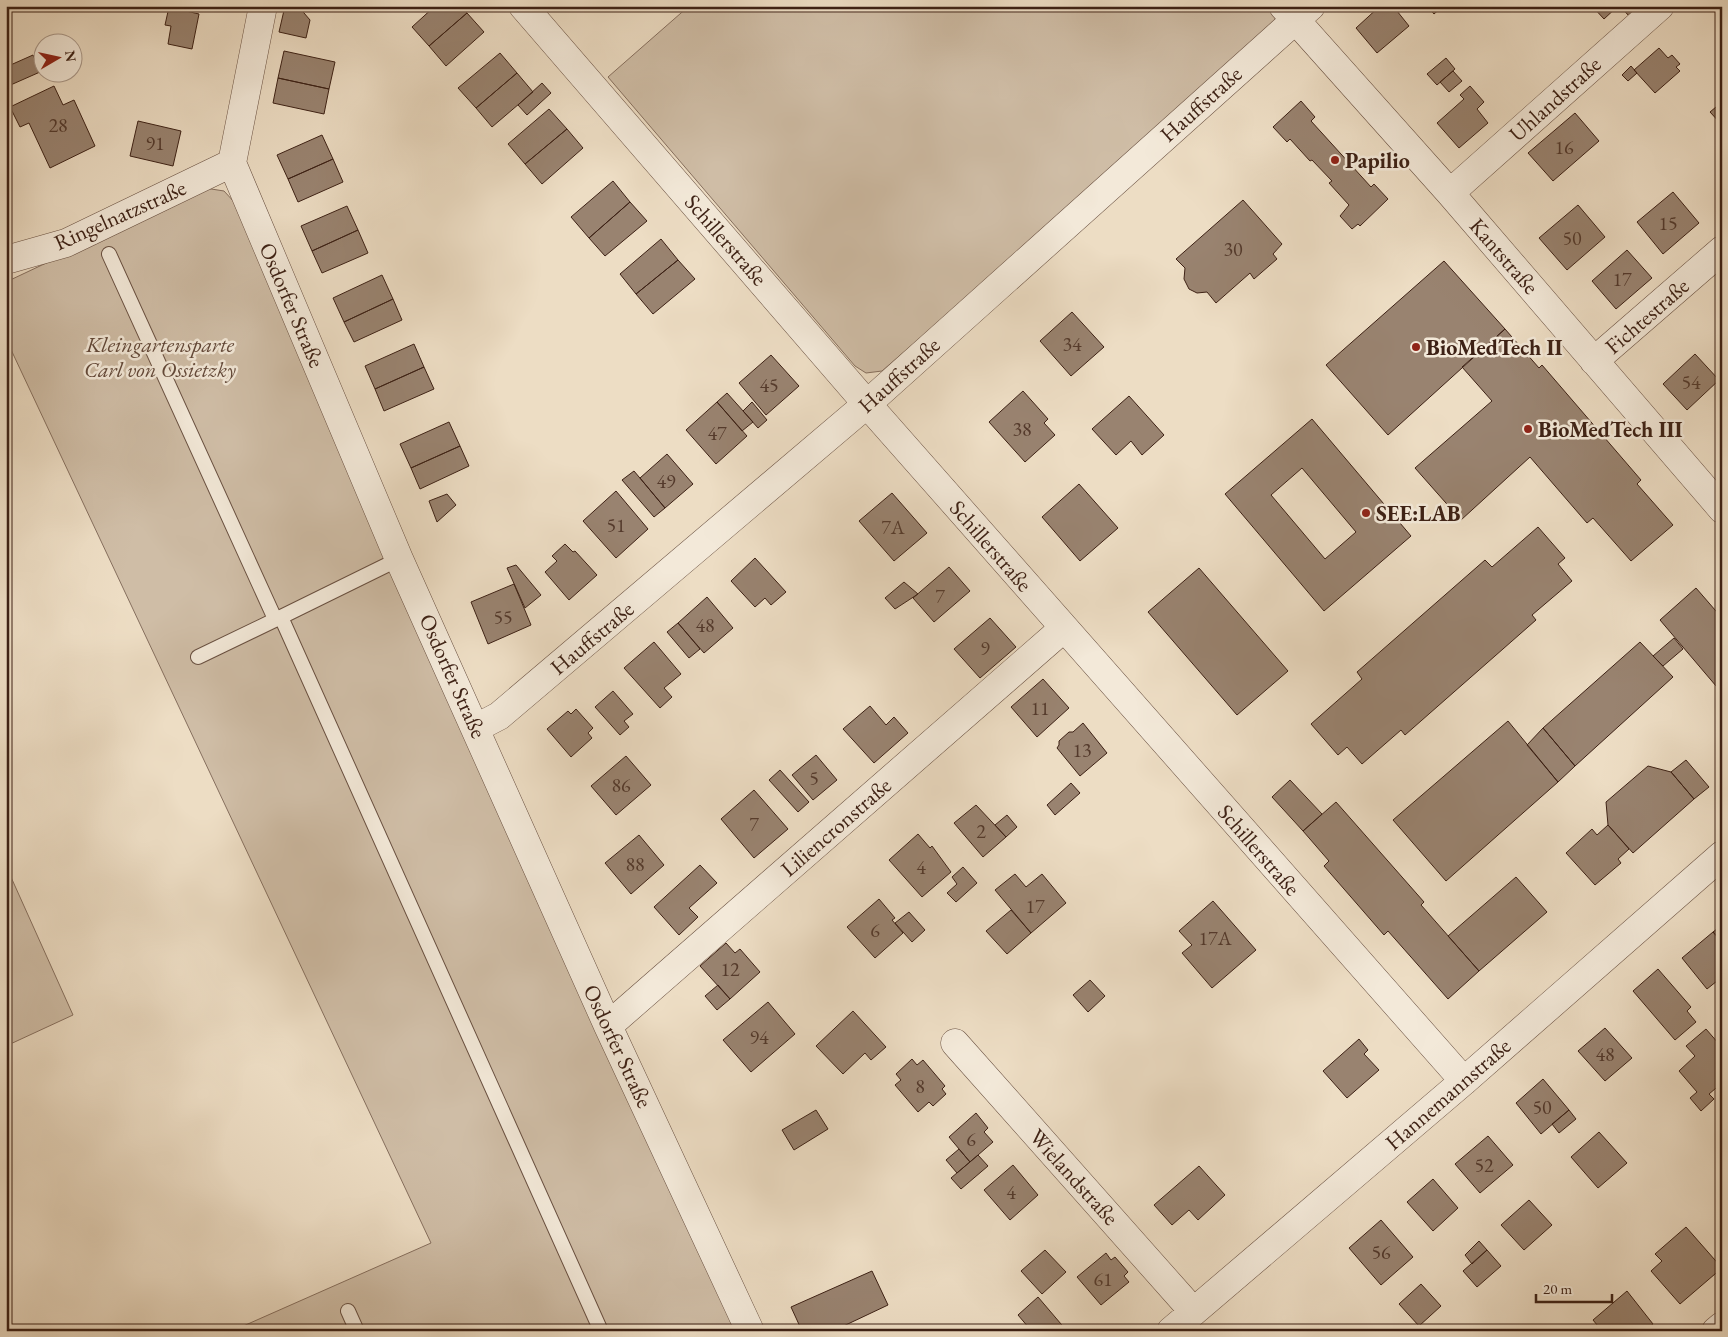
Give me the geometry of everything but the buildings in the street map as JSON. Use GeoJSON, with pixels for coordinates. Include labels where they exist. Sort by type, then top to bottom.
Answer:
{"type":"FeatureCollection","features":[{"type":"Feature","properties":{"kind":"street"},"geometry":{"type":"LineString","coordinates":[[232,164],[263,6]]}},
{"type":"Feature","properties":{"kind":"street","name":"Schillerstraße"},"geometry":{"type":"LineString","coordinates":[[523,6],[867,404],[1464,1081]]}},
{"type":"Feature","properties":{"kind":"street","name":"Uhlandstraße"},"geometry":{"type":"LineString","coordinates":[[1450,193],[1660,6]]}},
{"type":"Feature","properties":{"kind":"street","name":"Hauffstraße"},"geometry":{"type":"LineString","coordinates":[[476,728],[499,716],[867,404],[1296,11]]}},
{"type":"Feature","properties":{"kind":"street","name":"Kantstraße"},"geometry":{"type":"LineString","coordinates":[[1296,11],[1722,509]]}},
{"type":"Feature","properties":{"kind":"street","name":"Ringelnatzstraße"},"geometry":{"type":"LineString","coordinates":[[8,253],[66,242],[232,164]]}},
{"type":"Feature","properties":{"kind":"street","name":"Osdorfer Straße"},"geometry":{"type":"LineString","coordinates":[[232,164],[399,558],[608,1026],[750,1331]]}},
{"type":"Feature","properties":{"kind":"street","name":"Fichtestraße"},"geometry":{"type":"LineString","coordinates":[[1594,361],[1722,250]]}},
{"type":"Feature","properties":{"kind":"street","name":"Liliencronstraße"},"geometry":{"type":"LineString","coordinates":[[608,1026],[1064,628]]}},
{"type":"Feature","properties":{"kind":"street","name":"Hannemannstraße"},"geometry":{"type":"LineString","coordinates":[[1172,1331],[1193,1311],[1464,1081],[1722,855]]}},
{"type":"Feature","properties":{"kind":"street","name":"Wielandstraße"},"geometry":{"type":"LineString","coordinates":[[955,1043],[1193,1311]]}},
{"type":"Feature","properties":{"kind":"street"},"geometry":{"type":"LineString","coordinates":[[1716,1331],[1722,1326]]}},
{"type":"Feature","properties":{"kind":"lane"},"geometry":{"type":"LineString","coordinates":[[109,254],[278,618],[601,1331]]}},
{"type":"Feature","properties":{"kind":"lane"},"geometry":{"type":"LineString","coordinates":[[198,657],[399,558]]}},
{"type":"Feature","properties":{"kind":"lane"},"geometry":{"type":"LineString","coordinates":[[348,1311],[357,1331]]}},
{"type":"Feature","properties":{"kind":"green space"},"geometry":{"type":"Polygon","coordinates":[[[689,6],[1268,6],[1274,16],[1275,25],[1272,32],[882,371],[866,373],[855,366],[608,77],[689,6]]]}},
{"type":"Feature","properties":{"kind":"green space","name":"Kleingartensparte Carl von Ossietzky"},"geometry":{"type":"Polygon","coordinates":[[[205,188],[224,191],[236,204],[736,1331],[232,1331],[431,1243],[6,339],[6,282],[205,188]]]}},
{"type":"Feature","properties":{"kind":"green space"},"geometry":{"type":"Polygon","coordinates":[[[6,866],[73,1015],[6,1046],[6,866]]]}},
{"type":"Feature","properties":{"kind":"place","name":"Papilio"},"geometry":{"type":"Point","coordinates":[1335,160]}},
{"type":"Feature","properties":{"kind":"place","name":"BioMedTech II"},"geometry":{"type":"Point","coordinates":[1416,347]}},
{"type":"Feature","properties":{"kind":"place","name":"BioMedTech III"},"geometry":{"type":"Point","coordinates":[1528,429]}},
{"type":"Feature","properties":{"kind":"place","name":"SEE:LAB"},"geometry":{"type":"Point","coordinates":[1366,513]}}]}
